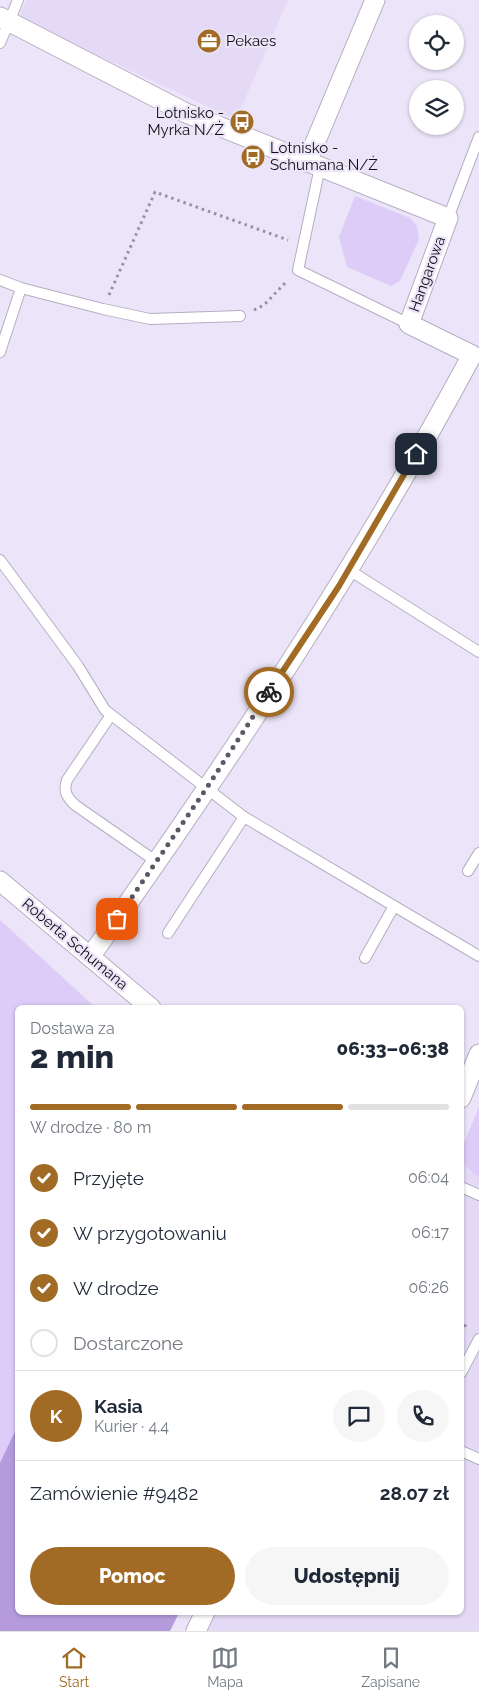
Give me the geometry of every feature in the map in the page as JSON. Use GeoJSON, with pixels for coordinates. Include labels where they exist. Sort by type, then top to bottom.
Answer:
{"type":"FeatureCollection","features":[{"type":"Feature","properties":{"kind":"street"},"geometry":{"type":"LineString","coordinates":[[314,164],[375,0]]}},
{"type":"Feature","properties":{"kind":"street","name":"Hangarowa"},"geometry":{"type":"LineString","coordinates":[[5,19],[186,113],[448,218],[409,324],[475,355],[349,570],[206,789],[90,957]]}},
{"type":"Feature","properties":{"kind":"street","name":"Roberta Schumana"},"geometry":{"type":"LineString","coordinates":[[0,881],[147,1005]]}},
{"type":"Feature","properties":{"kind":"street"},"geometry":{"type":"LineString","coordinates":[[464,1091],[479,1054]]}},
{"type":"Feature","properties":{"kind":"street"},"geometry":{"type":"LineString","coordinates":[[196,1631],[204,1615]]}},
{"type":"Feature","properties":{"kind":"lane"},"geometry":{"type":"LineString","coordinates":[[0,44],[5,19],[18,0]]}},
{"type":"Feature","properties":{"kind":"lane"},"geometry":{"type":"LineString","coordinates":[[448,218],[479,137]]}},
{"type":"Feature","properties":{"kind":"lane"},"geometry":{"type":"LineString","coordinates":[[314,164],[298,270],[409,324]]}},
{"type":"Feature","properties":{"kind":"lane"},"geometry":{"type":"LineString","coordinates":[[0,280],[21,288],[103,310],[150,319],[240,316]]}},
{"type":"Feature","properties":{"kind":"lane"},"geometry":{"type":"LineString","coordinates":[[0,352],[21,288]]}},
{"type":"Feature","properties":{"kind":"lane"},"geometry":{"type":"LineString","coordinates":[[0,560],[78,666],[105,710],[111,715],[244,817],[479,956]]}},
{"type":"Feature","properties":{"kind":"lane"},"geometry":{"type":"LineString","coordinates":[[349,570],[479,652]]}},
{"type":"Feature","properties":{"kind":"lane"},"geometry":{"type":"LineString","coordinates":[[111,715],[67,780],[65,792],[75,805],[157,862]]}},
{"type":"Feature","properties":{"kind":"lane"},"geometry":{"type":"LineString","coordinates":[[168,933],[244,817]]}},
{"type":"Feature","properties":{"kind":"lane"},"geometry":{"type":"LineString","coordinates":[[468,870],[479,853]]}},
{"type":"Feature","properties":{"kind":"lane"},"geometry":{"type":"LineString","coordinates":[[365,958],[394,906]]}},
{"type":"Feature","properties":{"kind":"lane"},"geometry":{"type":"LineString","coordinates":[[464,1188],[479,1196]]}},
{"type":"Feature","properties":{"kind":"lane"},"geometry":{"type":"LineString","coordinates":[[464,1368],[479,1339]]}},
{"type":"Feature","properties":{"kind":"lane"},"geometry":{"type":"LineString","coordinates":[[464,1452],[479,1459]]}},
{"type":"Feature","properties":{"kind":"path"},"geometry":{"type":"LineString","coordinates":[[103,310],[155,192],[271,234]]}},
{"type":"Feature","properties":{"kind":"path"},"geometry":{"type":"LineString","coordinates":[[240,316],[264,305],[298,270]]}},
{"type":"Feature","properties":{"kind":"shaded area"},"geometry":{"type":"Polygon","coordinates":[[[26,0],[288,0],[236,120],[19,18],[26,0]]]}},
{"type":"Feature","properties":{"kind":"shaded area"},"geometry":{"type":"Polygon","coordinates":[[[355,196],[410,218],[417,226],[419,239],[400,281],[391,286],[347,267],[339,237],[355,196]]]}},
{"type":"Feature","properties":{"kind":"shaded area"},"geometry":{"type":"Polygon","coordinates":[[[0,920],[93,1005],[15,1005],[15,1433],[0,1463],[0,920]]]}},
{"type":"Feature","properties":{"kind":"shaded area"},"geometry":{"type":"Polygon","coordinates":[[[479,1107],[479,1179],[465,1165],[464,1143],[479,1107]]]}},
{"type":"Feature","properties":{"kind":"shaded area"},"geometry":{"type":"Polygon","coordinates":[[[464,1162],[479,1180],[479,1631],[205,1631],[213,1615],[464,1615],[464,1162]]]}},
{"type":"Feature","properties":{"kind":"shaded area"},"geometry":{"type":"Polygon","coordinates":[[[15,1431],[15,1615],[178,1615],[170,1631],[0,1631],[0,1463],[15,1431]]]}},
{"type":"Feature","properties":{"kind":"way so far"},"geometry":{"type":"LineString","coordinates":[[117,919],[206,789],[269,692]]}},
{"type":"Feature","properties":{"kind":"place","name":"Pekaes"},"geometry":{"type":"Point","coordinates":[209,41]}},
{"type":"Feature","properties":{"kind":"place","name":"Lotnisko - Myrka N/Ż"},"geometry":{"type":"Point","coordinates":[242,122]}},
{"type":"Feature","properties":{"kind":"place","name":"Lotnisko - Schumana N/Ż"},"geometry":{"type":"Point","coordinates":[253,157]}},
{"type":"Feature","properties":{"kind":"route"},"geometry":{"type":"LineString","coordinates":[[269,692],[339,586],[416,454]]}}]}
